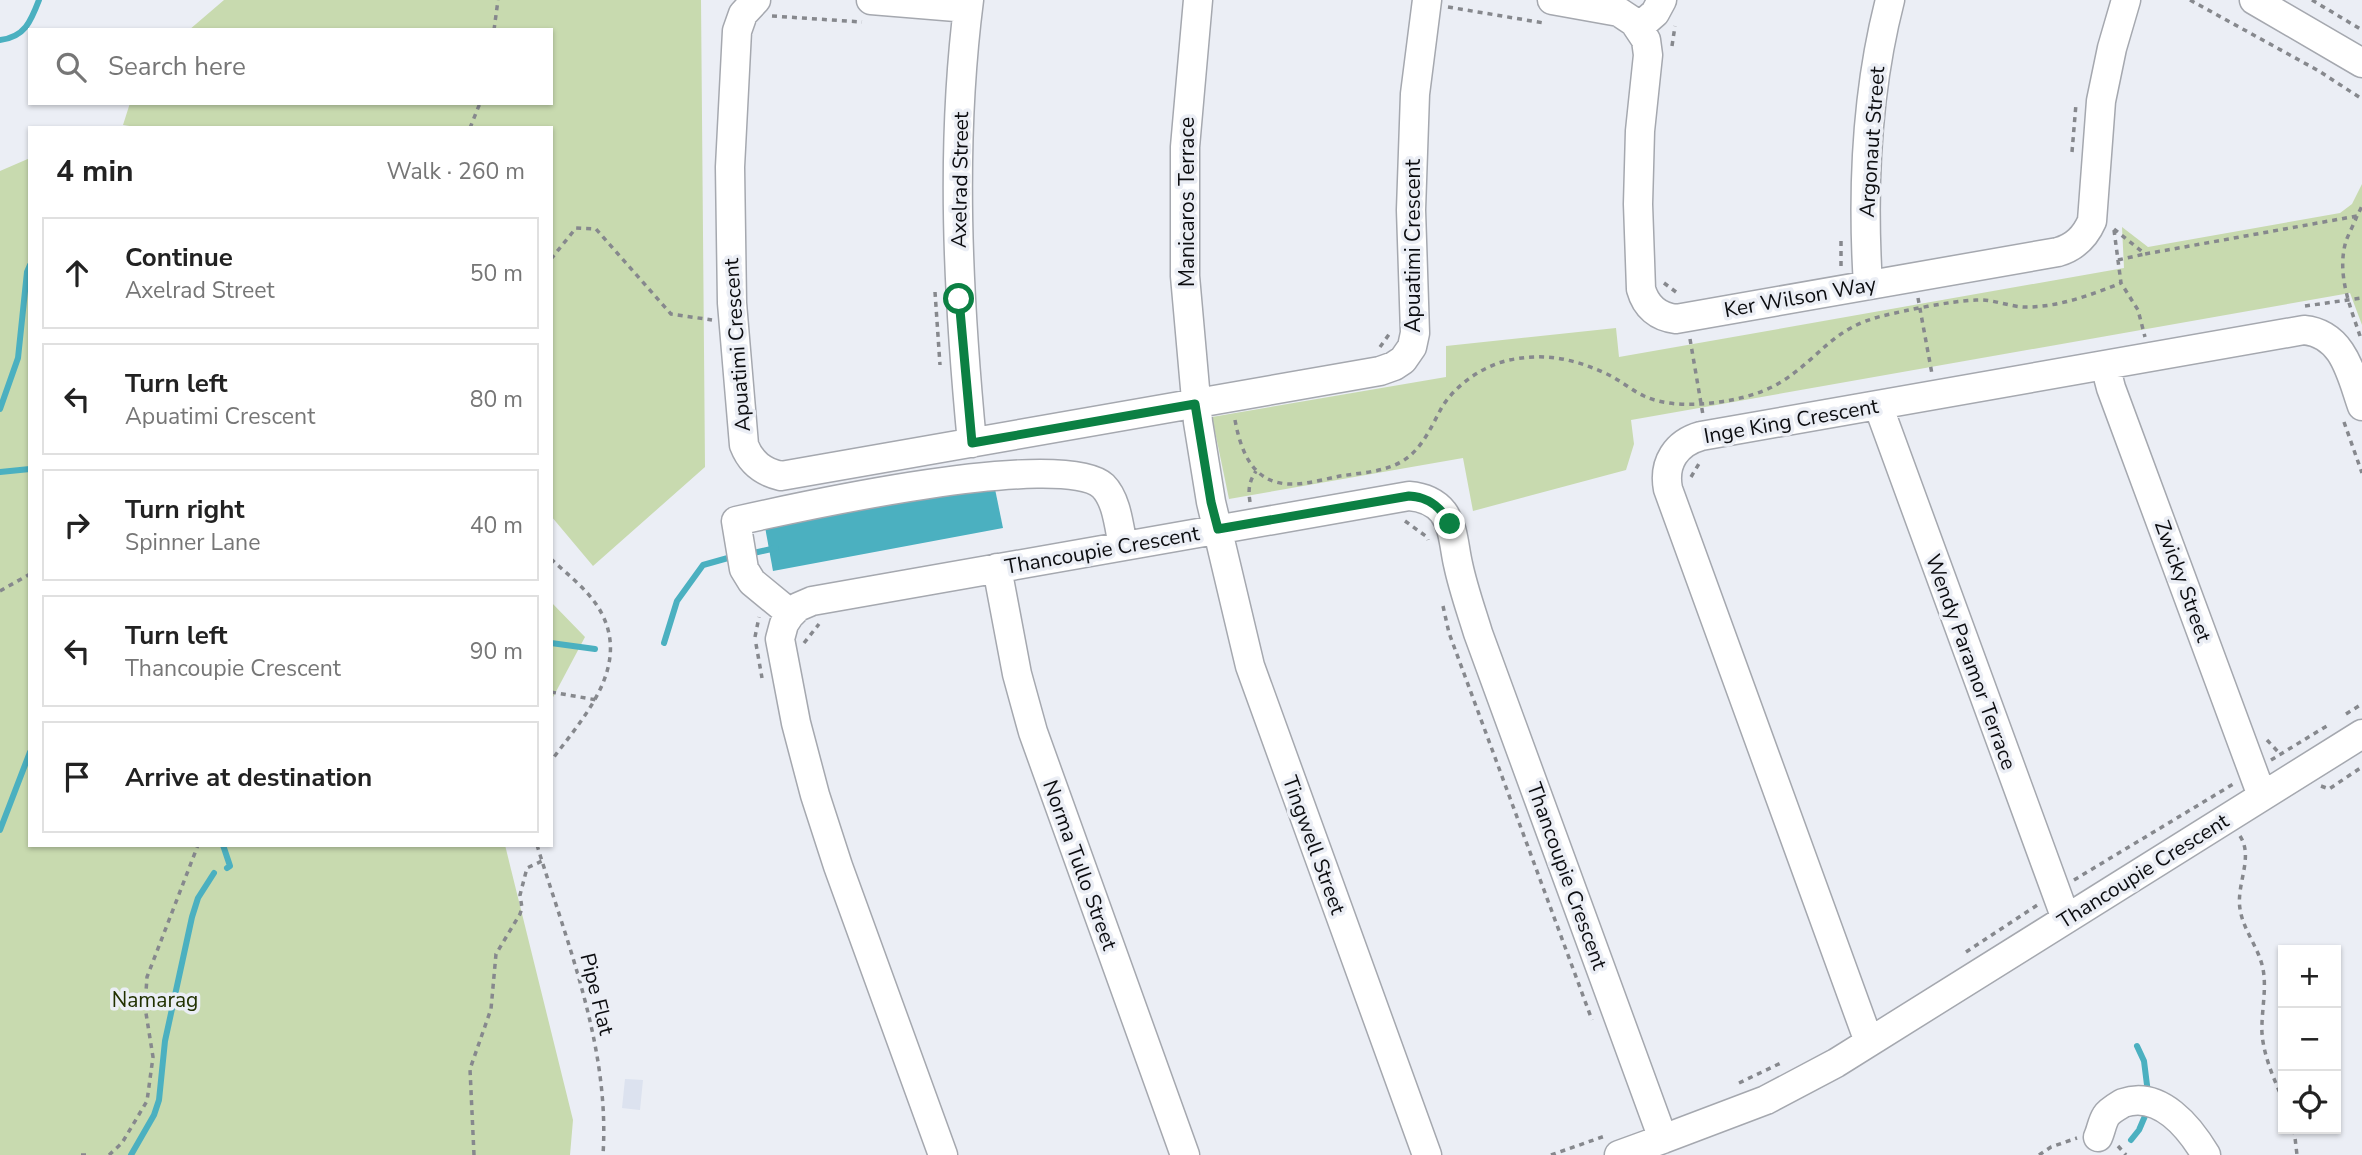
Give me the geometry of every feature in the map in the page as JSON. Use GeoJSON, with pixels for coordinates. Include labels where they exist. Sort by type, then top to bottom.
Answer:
{"type":"FeatureCollection","features":[{"type":"Feature","properties":{"kind":"street","name":"Manicaros Terrace"},"geometry":{"type":"LineString","coordinates":[[1198,0],[1185,147],[1185,276],[1195,404],[1218,529]]}},
{"type":"Feature","properties":{"kind":"street"},"geometry":{"type":"LineString","coordinates":[[1548,11],[1619,12],[1639,27],[1656,13],[1662,0]]}},
{"type":"Feature","properties":{"kind":"street","name":"Argonaut Street"},"geometry":{"type":"LineString","coordinates":[[1858,272],[1870,112],[1883,27],[1890,0]]}},
{"type":"Feature","properties":{"kind":"street","name":"Ker Wilson Way"},"geometry":{"type":"LineString","coordinates":[[1639,27],[1645,37],[1648,51],[1640,131],[1637,204],[1640,281],[1643,298],[1654,311],[1668,318],[1686,317],[1858,272],[1914,277],[2058,252],[2072,247],[2083,237],[2092,217],[2101,101],[2126,0]]}},
{"type":"Feature","properties":{"kind":"street"},"geometry":{"type":"LineString","coordinates":[[2254,0],[2362,63]]}},
{"type":"Feature","properties":{"kind":"street","name":"Apuatimi Crescent"},"geometry":{"type":"LineString","coordinates":[[761,9],[743,14],[738,28],[730,167],[732,303],[742,438],[746,452],[755,464],[764,470],[789,476],[1387,369],[1403,359],[1412,347],[1416,329],[1410,209],[1415,94],[1438,3]]}},
{"type":"Feature","properties":{"kind":"street"},"geometry":{"type":"LineString","coordinates":[[873,12],[968,4]]}},
{"type":"Feature","properties":{"kind":"street","name":"Axelrad Street"},"geometry":{"type":"LineString","coordinates":[[968,4],[957,153],[959,299],[972,443]]}},
{"type":"Feature","properties":{"kind":"street","name":"Inge King Crescent"},"geometry":{"type":"LineString","coordinates":[[1869,1042],[1668,489],[1667,471],[1674,453],[1691,439],[1707,435],[2297,331],[2312,331],[2329,338],[2339,348],[2362,407]]}},
{"type":"Feature","properties":{"kind":"street","name":"Zwicky Street"},"geometry":{"type":"LineString","coordinates":[[2105,365],[2111,388],[2258,783]]}},
{"type":"Feature","properties":{"kind":"street","name":"Wendy Paramor Terrace"},"geometry":{"type":"LineString","coordinates":[[1878,405],[2066,919]]}},
{"type":"Feature","properties":{"kind":"street"},"geometry":{"type":"LineString","coordinates":[[943,1155],[815,795],[780,646],[782,606],[752,582],[744,569],[736,521],[958,478],[1003,474],[1080,476],[1102,485],[1115,507],[1122,546]]}},
{"type":"Feature","properties":{"kind":"street","name":"Thancoupie Crescent"},"geometry":{"type":"LineString","coordinates":[[782,606],[802,605],[812,601],[1402,496],[1417,496],[1427,500],[1442,511],[1451,528],[1458,566],[1478,633],[1663,1139]]}},
{"type":"Feature","properties":{"kind":"street","name":"Tingwell Street"},"geometry":{"type":"LineString","coordinates":[[1218,529],[1238,622],[1265,711],[1427,1155]]}},
{"type":"Feature","properties":{"kind":"street","name":"Norma Tullo Street"},"geometry":{"type":"LineString","coordinates":[[997,568],[1017,674],[1033,732],[1185,1155]]}},
{"type":"Feature","properties":{"kind":"street","name":"Thancoupie Crescent"},"geometry":{"type":"LineString","coordinates":[[1619,1155],[1766,1100],[1801,1083],[2229,817],[2258,783],[2361,737]]}},
{"type":"Feature","properties":{"kind":"street"},"geometry":{"type":"LineString","coordinates":[[2098,1137],[2106,1115],[2120,1104],[2134,1100],[2149,1102],[2181,1121],[2206,1155]]}},
{"type":"Feature","properties":{"kind":"path"},"geometry":{"type":"LineString","coordinates":[[494,28],[498,0]]}},
{"type":"Feature","properties":{"kind":"path"},"geometry":{"type":"LineString","coordinates":[[2190,0],[2319,71],[2362,99]]}},
{"type":"Feature","properties":{"kind":"path"},"geometry":{"type":"LineString","coordinates":[[2312,0],[2362,30]]}},
{"type":"Feature","properties":{"kind":"path"},"geometry":{"type":"LineString","coordinates":[[1438,3],[1548,11]]}},
{"type":"Feature","properties":{"kind":"path"},"geometry":{"type":"LineString","coordinates":[[761,9],[780,15],[873,12]]}},
{"type":"Feature","properties":{"kind":"path"},"geometry":{"type":"LineString","coordinates":[[2072,154],[2076,102]]}},
{"type":"Feature","properties":{"kind":"path"},"geometry":{"type":"LineString","coordinates":[[471,126],[479,105]]}},
{"type":"Feature","properties":{"kind":"path"},"geometry":{"type":"LineString","coordinates":[[2362,206],[2346,242],[2342,269],[2347,298],[2362,341]]}},
{"type":"Feature","properties":{"kind":"path"},"geometry":{"type":"LineString","coordinates":[[2118,260],[2357,216]]}},
{"type":"Feature","properties":{"kind":"path"},"geometry":{"type":"LineString","coordinates":[[2115,219],[2121,283],[2138,310],[2148,357]]}},
{"type":"Feature","properties":{"kind":"path"},"geometry":{"type":"LineString","coordinates":[[553,257],[576,228],[596,229],[671,314],[722,321]]}},
{"type":"Feature","properties":{"kind":"path"},"geometry":{"type":"LineString","coordinates":[[2115,230],[2145,254]]}},
{"type":"Feature","properties":{"kind":"path"},"geometry":{"type":"LineString","coordinates":[[1914,277],[1936,395]]}},
{"type":"Feature","properties":{"kind":"path"},"geometry":{"type":"LineString","coordinates":[[1640,281],[1661,280],[1683,297],[1707,435]]}},
{"type":"Feature","properties":{"kind":"path"},"geometry":{"type":"LineString","coordinates":[[935,283],[941,376]]}},
{"type":"Feature","properties":{"kind":"path"},"geometry":{"type":"LineString","coordinates":[[1231,397],[1241,448],[1256,471],[1274,480],[1291,484],[1379,470],[1401,462],[1418,449],[1444,404],[1462,384],[1488,366],[1514,359],[1545,356],[1566,358],[1610,375],[1645,397],[1674,404],[1701,404],[1758,394],[1782,381],[1850,326],[1882,316],[1977,299],[2024,307],[2089,296],[2121,283]]}},
{"type":"Feature","properties":{"kind":"path"},"geometry":{"type":"LineString","coordinates":[[2347,298],[2362,298]]}},
{"type":"Feature","properties":{"kind":"path"},"geometry":{"type":"LineString","coordinates":[[553,561],[590,596],[602,613],[611,637],[609,669],[597,700],[553,758]]}},
{"type":"Feature","properties":{"kind":"path"},"geometry":{"type":"LineString","coordinates":[[0,591],[28,575]]}},
{"type":"Feature","properties":{"kind":"path"},"geometry":{"type":"LineString","coordinates":[[764,686],[756,650],[755,632],[758,618],[782,606]]}},
{"type":"Feature","properties":{"kind":"path"},"geometry":{"type":"LineString","coordinates":[[553,692],[597,700]]}},
{"type":"Feature","properties":{"kind":"path"},"geometry":{"type":"LineString","coordinates":[[1961,955],[2056,893],[2258,783],[2362,704]]}},
{"type":"Feature","properties":{"kind":"path"},"geometry":{"type":"LineString","coordinates":[[2229,817],[2246,848],[2239,893],[2240,911],[2263,971],[2262,1034],[2265,1054],[2278,1087]]}},
{"type":"Feature","properties":{"kind":"path"},"geometry":{"type":"LineString","coordinates":[[109,1155],[122,1143],[147,1101],[153,1057],[145,1007],[147,977],[197,847]]}},
{"type":"Feature","properties":{"kind":"path","name":"Pipe Flat"},"geometry":{"type":"LineString","coordinates":[[538,847],[582,988],[592,1035],[603,1097],[603,1155]]}},
{"type":"Feature","properties":{"kind":"path"},"geometry":{"type":"LineString","coordinates":[[474,1155],[471,1069],[491,1009],[496,954],[520,914],[520,895],[527,868],[542,861]]}},
{"type":"Feature","properties":{"kind":"path"},"geometry":{"type":"LineString","coordinates":[[1735,1085],[1794,1057]]}},
{"type":"Feature","properties":{"kind":"path"},"geometry":{"type":"LineString","coordinates":[[2295,1134],[2297,1155]]}},
{"type":"Feature","properties":{"kind":"path"},"geometry":{"type":"LineString","coordinates":[[81,1155],[89,1155]]}},
{"type":"Feature","properties":{"kind":"shaded area"},"geometry":{"type":"Polygon","coordinates":[[[625,1079],[643,1080],[640,1110],[622,1108],[625,1079]]]}},
{"type":"Feature","properties":{"kind":"green space"},"geometry":{"type":"Polygon","coordinates":[[[224,0],[701,0],[705,467],[593,566],[553,518],[553,126],[123,125],[129,105],[553,105],[553,28],[191,28],[224,0]]]}},
{"type":"Feature","properties":{"kind":"green space","name":"Namarag"},"geometry":{"type":"Polygon","coordinates":[[[28,159],[28,847],[505,847],[573,1120],[570,1155],[0,1155],[0,171],[28,159]]]}},
{"type":"Feature","properties":{"kind":"green space"},"geometry":{"type":"Polygon","coordinates":[[[2362,184],[2362,325],[2350,293],[1631,420],[1634,444],[1626,470],[1473,511],[1463,458],[1229,499],[1212,417],[1446,377],[1446,346],[1616,328],[1619,357],[2124,268],[2122,227],[2148,247],[2340,213],[2352,204],[2362,184]]]}},
{"type":"Feature","properties":{"kind":"green space"},"geometry":{"type":"Polygon","coordinates":[[[553,604],[585,637],[553,697],[553,604]]]}},
{"type":"Feature","properties":{"kind":"water"},"geometry":{"type":"Polygon","coordinates":[[[994,484],[1003,528],[773,571],[765,527],[994,484]]]}},
{"type":"Feature","properties":{"kind":"waterway"},"geometry":{"type":"LineString","coordinates":[[0,40],[16,35],[26,27],[39,0]]}},
{"type":"Feature","properties":{"kind":"waterway"},"geometry":{"type":"LineString","coordinates":[[0,409],[18,358],[28,270]]}},
{"type":"Feature","properties":{"kind":"waterway"},"geometry":{"type":"LineString","coordinates":[[0,472],[28,469]]}},
{"type":"Feature","properties":{"kind":"waterway"},"geometry":{"type":"LineString","coordinates":[[749,554],[776,548]]}},
{"type":"Feature","properties":{"kind":"waterway"},"geometry":{"type":"LineString","coordinates":[[664,643],[677,601],[703,565],[735,556]]}},
{"type":"Feature","properties":{"kind":"waterway"},"geometry":{"type":"LineString","coordinates":[[553,643],[595,649]]}},
{"type":"Feature","properties":{"kind":"waterway"},"geometry":{"type":"LineString","coordinates":[[0,830],[28,757]]}},
{"type":"Feature","properties":{"kind":"waterway"},"geometry":{"type":"LineString","coordinates":[[224,847],[230,866],[227,868]]}},
{"type":"Feature","properties":{"kind":"waterway"},"geometry":{"type":"LineString","coordinates":[[131,1155],[154,1115],[159,1100],[165,1041],[192,917],[198,898],[214,873]]}},
{"type":"Feature","properties":{"kind":"waterway"},"geometry":{"type":"LineString","coordinates":[[2137,1046],[2144,1061],[2148,1093]]}},
{"type":"Feature","properties":{"kind":"waterway"},"geometry":{"type":"LineString","coordinates":[[2131,1140],[2145,1116]]}},
{"type":"Feature","properties":{"kind":"route"},"geometry":{"type":"LineString","coordinates":[[959,299],[972,443],[1195,404],[1218,529],[1402,496],[1417,496],[1434,504],[1450,524]]}}]}
